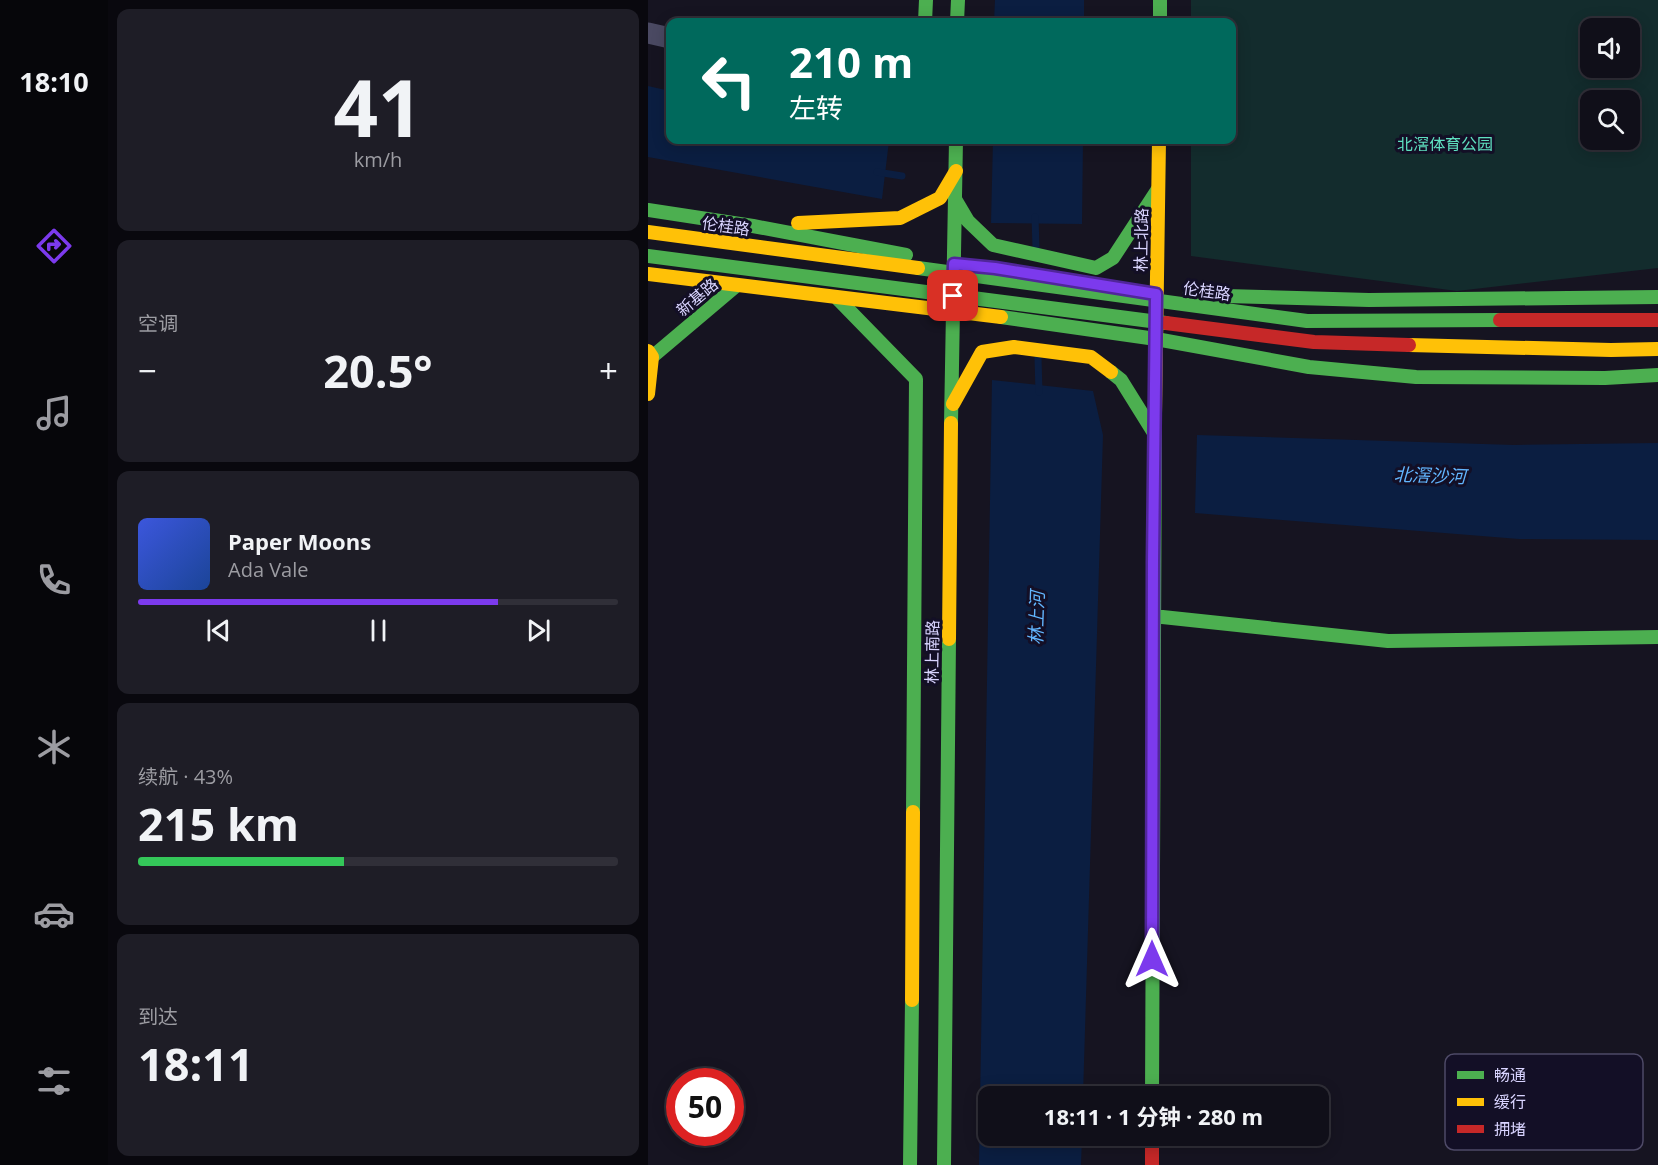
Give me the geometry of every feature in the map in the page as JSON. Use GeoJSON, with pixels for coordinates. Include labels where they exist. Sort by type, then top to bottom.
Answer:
{"type":"FeatureCollection","features":[{"type":"Feature","properties":{"kind":"main road"},"geometry":{"type":"LineString","coordinates":[[926,0],[926,18]]}},
{"type":"Feature","properties":{"kind":"main road"},"geometry":{"type":"LineString","coordinates":[[957,18],[958,0]]}},
{"type":"Feature","properties":{"kind":"main road"},"geometry":{"type":"LineString","coordinates":[[1160,0],[1160,18]]}},
{"type":"Feature","properties":{"kind":"main road","name":"林上南路"},"geometry":{"type":"LineString","coordinates":[[944,1165],[952,312],[956,144]]}},
{"type":"Feature","properties":{"kind":"main road","name":"林上北路"},"geometry":{"type":"LineString","coordinates":[[1152,1086],[1153,544],[1159,144]]}},
{"type":"Feature","properties":{"kind":"main road"},"geometry":{"type":"LineString","coordinates":[[753,226],[900,218],[940,198],[956,172]]}},
{"type":"Feature","properties":{"kind":"main road"},"geometry":{"type":"LineString","coordinates":[[955,199],[968,221],[993,245],[1095,268],[1113,258],[1158,189]]}},
{"type":"Feature","properties":{"kind":"main road"},"geometry":{"type":"LineString","coordinates":[[648,210],[753,226],[954,264],[995,268],[1156,294],[1369,300],[1658,297]]}},
{"type":"Feature","properties":{"kind":"main road","name":"伦桂路"},"geometry":{"type":"LineString","coordinates":[[648,232],[1307,321],[1658,320]]}},
{"type":"Feature","properties":{"kind":"main road"},"geometry":{"type":"LineString","coordinates":[[648,256],[1314,342],[1611,350],[1658,349]]}},
{"type":"Feature","properties":{"kind":"main road"},"geometry":{"type":"LineString","coordinates":[[648,274],[987,315],[1156,339],[1309,367],[1416,377],[1605,378],[1658,375]]}},
{"type":"Feature","properties":{"kind":"main road","name":"新基路"},"geometry":{"type":"LineString","coordinates":[[648,394],[650,354],[736,286]]}},
{"type":"Feature","properties":{"kind":"main road"},"geometry":{"type":"LineString","coordinates":[[838,298],[916,379],[951,408],[982,352],[1014,347],[1091,357],[1121,380],[1154,433]]}},
{"type":"Feature","properties":{"kind":"main road"},"geometry":{"type":"LineString","coordinates":[[910,1165],[916,379]]}},
{"type":"Feature","properties":{"kind":"main road"},"geometry":{"type":"LineString","coordinates":[[1153,616],[1388,641],[1658,637]]}},
{"type":"Feature","properties":{"kind":"main road"},"geometry":{"type":"LineString","coordinates":[[1152,1146],[1152,1165]]}},
{"type":"Feature","properties":{"kind":"street"},"geometry":{"type":"LineString","coordinates":[[648,33],[666,37]]}},
{"type":"Feature","properties":{"kind":"green space","name":"北滘体育公园"},"geometry":{"type":"Polygon","coordinates":[[[1191,0],[1658,0],[1658,268],[1457,291],[1191,256],[1191,144],[1236,144],[1236,18],[1191,18],[1191,0]]]}},
{"type":"Feature","properties":{"kind":"water"},"geometry":{"type":"Polygon","coordinates":[[[995,0],[1084,0],[1084,18],[994,18],[995,0]]]}},
{"type":"Feature","properties":{"kind":"water"},"geometry":{"type":"Polygon","coordinates":[[[648,86],[666,90],[666,144],[889,144],[882,199],[648,157],[648,86]]]}},
{"type":"Feature","properties":{"kind":"water"},"geometry":{"type":"Polygon","coordinates":[[[993,144],[1083,144],[1082,224],[991,223],[993,144]]]}},
{"type":"Feature","properties":{"kind":"water"},"geometry":{"type":"Polygon","coordinates":[[[992,380],[1093,391],[1103,435],[1083,1086],[980,1086],[992,380]]]}},
{"type":"Feature","properties":{"kind":"water","name":"北滘沙河"},"geometry":{"type":"Polygon","coordinates":[[[1197,435],[1514,445],[1658,443],[1658,540],[1519,539],[1195,513],[1197,435]]]}},
{"type":"Feature","properties":{"kind":"water"},"geometry":{"type":"Polygon","coordinates":[[[979,1146],[1082,1146],[1081,1165],[979,1165],[979,1146]]]}},
{"type":"Feature","properties":{"kind":"waterway"},"geometry":{"type":"LineString","coordinates":[[877,172],[902,176]]}},
{"type":"Feature","properties":{"kind":"waterway","name":"林上河"},"geometry":{"type":"LineString","coordinates":[[1035,217],[1036,248]]}},
{"type":"Feature","properties":{"kind":"waterway","name":"林上河"},"geometry":{"type":"LineString","coordinates":[[1038,358],[1039,392]]}},
{"type":"Feature","properties":{"kind":"traffic: fast"},"geometry":{"type":"LineString","coordinates":[[925,18],[926,0]]}},
{"type":"Feature","properties":{"kind":"traffic: fast"},"geometry":{"type":"LineString","coordinates":[[957,18],[958,0]]}},
{"type":"Feature","properties":{"kind":"traffic: fast"},"geometry":{"type":"LineString","coordinates":[[1160,0],[1160,18]]}},
{"type":"Feature","properties":{"kind":"traffic: fast"},"geometry":{"type":"LineString","coordinates":[[951,423],[956,144]]}},
{"type":"Feature","properties":{"kind":"traffic: fast"},"geometry":{"type":"LineString","coordinates":[[955,199],[968,221],[993,245],[1096,268],[1113,258],[1158,189]]}},
{"type":"Feature","properties":{"kind":"traffic: fast"},"geometry":{"type":"LineString","coordinates":[[648,210],[753,226],[906,255]]}},
{"type":"Feature","properties":{"kind":"traffic: fast"},"geometry":{"type":"LineString","coordinates":[[648,256],[1166,323]]}},
{"type":"Feature","properties":{"kind":"traffic: fast"},"geometry":{"type":"LineString","coordinates":[[918,268],[1307,321],[1500,320]]}},
{"type":"Feature","properties":{"kind":"traffic: fast"},"geometry":{"type":"LineString","coordinates":[[652,357],[736,286]]}},
{"type":"Feature","properties":{"kind":"traffic: fast"},"geometry":{"type":"LineString","coordinates":[[1189,295],[1369,300],[1658,297]]}},
{"type":"Feature","properties":{"kind":"traffic: fast"},"geometry":{"type":"LineString","coordinates":[[838,299],[916,379],[913,812]]}},
{"type":"Feature","properties":{"kind":"traffic: fast"},"geometry":{"type":"LineString","coordinates":[[1001,317],[1156,339],[1309,367],[1416,377],[1605,378],[1658,375]]}},
{"type":"Feature","properties":{"kind":"traffic: fast"},"geometry":{"type":"LineString","coordinates":[[1111,372],[1121,380],[1154,433]]}},
{"type":"Feature","properties":{"kind":"traffic: fast"},"geometry":{"type":"LineString","coordinates":[[1152,1086],[1155,414]]}},
{"type":"Feature","properties":{"kind":"traffic: fast"},"geometry":{"type":"LineString","coordinates":[[1153,616],[1388,641],[1658,637]]}},
{"type":"Feature","properties":{"kind":"traffic: fast"},"geometry":{"type":"LineString","coordinates":[[944,1165],[949,639]]}},
{"type":"Feature","properties":{"kind":"traffic: fast"},"geometry":{"type":"LineString","coordinates":[[910,1165],[912,1000]]}},
{"type":"Feature","properties":{"kind":"traffic: slow"},"geometry":{"type":"LineString","coordinates":[[1155,414],[1159,144]]}},
{"type":"Feature","properties":{"kind":"traffic: slow"},"geometry":{"type":"LineString","coordinates":[[798,223],[900,218],[940,198],[956,171]]}},
{"type":"Feature","properties":{"kind":"traffic: slow"},"geometry":{"type":"LineString","coordinates":[[648,232],[918,268]]}},
{"type":"Feature","properties":{"kind":"traffic: slow"},"geometry":{"type":"LineString","coordinates":[[648,274],[1001,317]]}},
{"type":"Feature","properties":{"kind":"traffic: slow"},"geometry":{"type":"LineString","coordinates":[[1409,345],[1658,349]]}},
{"type":"Feature","properties":{"kind":"traffic: slow"},"geometry":{"type":"LineString","coordinates":[[953,404],[982,352],[1014,347],[1091,357],[1111,372]]}},
{"type":"Feature","properties":{"kind":"traffic: slow"},"geometry":{"type":"LineString","coordinates":[[648,351],[652,357],[648,394]]}},
{"type":"Feature","properties":{"kind":"traffic: slow"},"geometry":{"type":"LineString","coordinates":[[949,639],[951,423]]}},
{"type":"Feature","properties":{"kind":"traffic: slow"},"geometry":{"type":"LineString","coordinates":[[912,1000],[913,812]]}},
{"type":"Feature","properties":{"kind":"traffic: jam"},"geometry":{"type":"LineString","coordinates":[[1500,320],[1658,320]]}},
{"type":"Feature","properties":{"kind":"traffic: jam"},"geometry":{"type":"LineString","coordinates":[[1166,323],[1314,342],[1409,345]]}},
{"type":"Feature","properties":{"kind":"traffic: jam"},"geometry":{"type":"LineString","coordinates":[[1152,1146],[1152,1165]]}},
{"type":"Feature","properties":{"kind":"route"},"geometry":{"type":"LineString","coordinates":[[953,296],[954,264],[995,268],[1156,294],[1152,959]]}}]}
